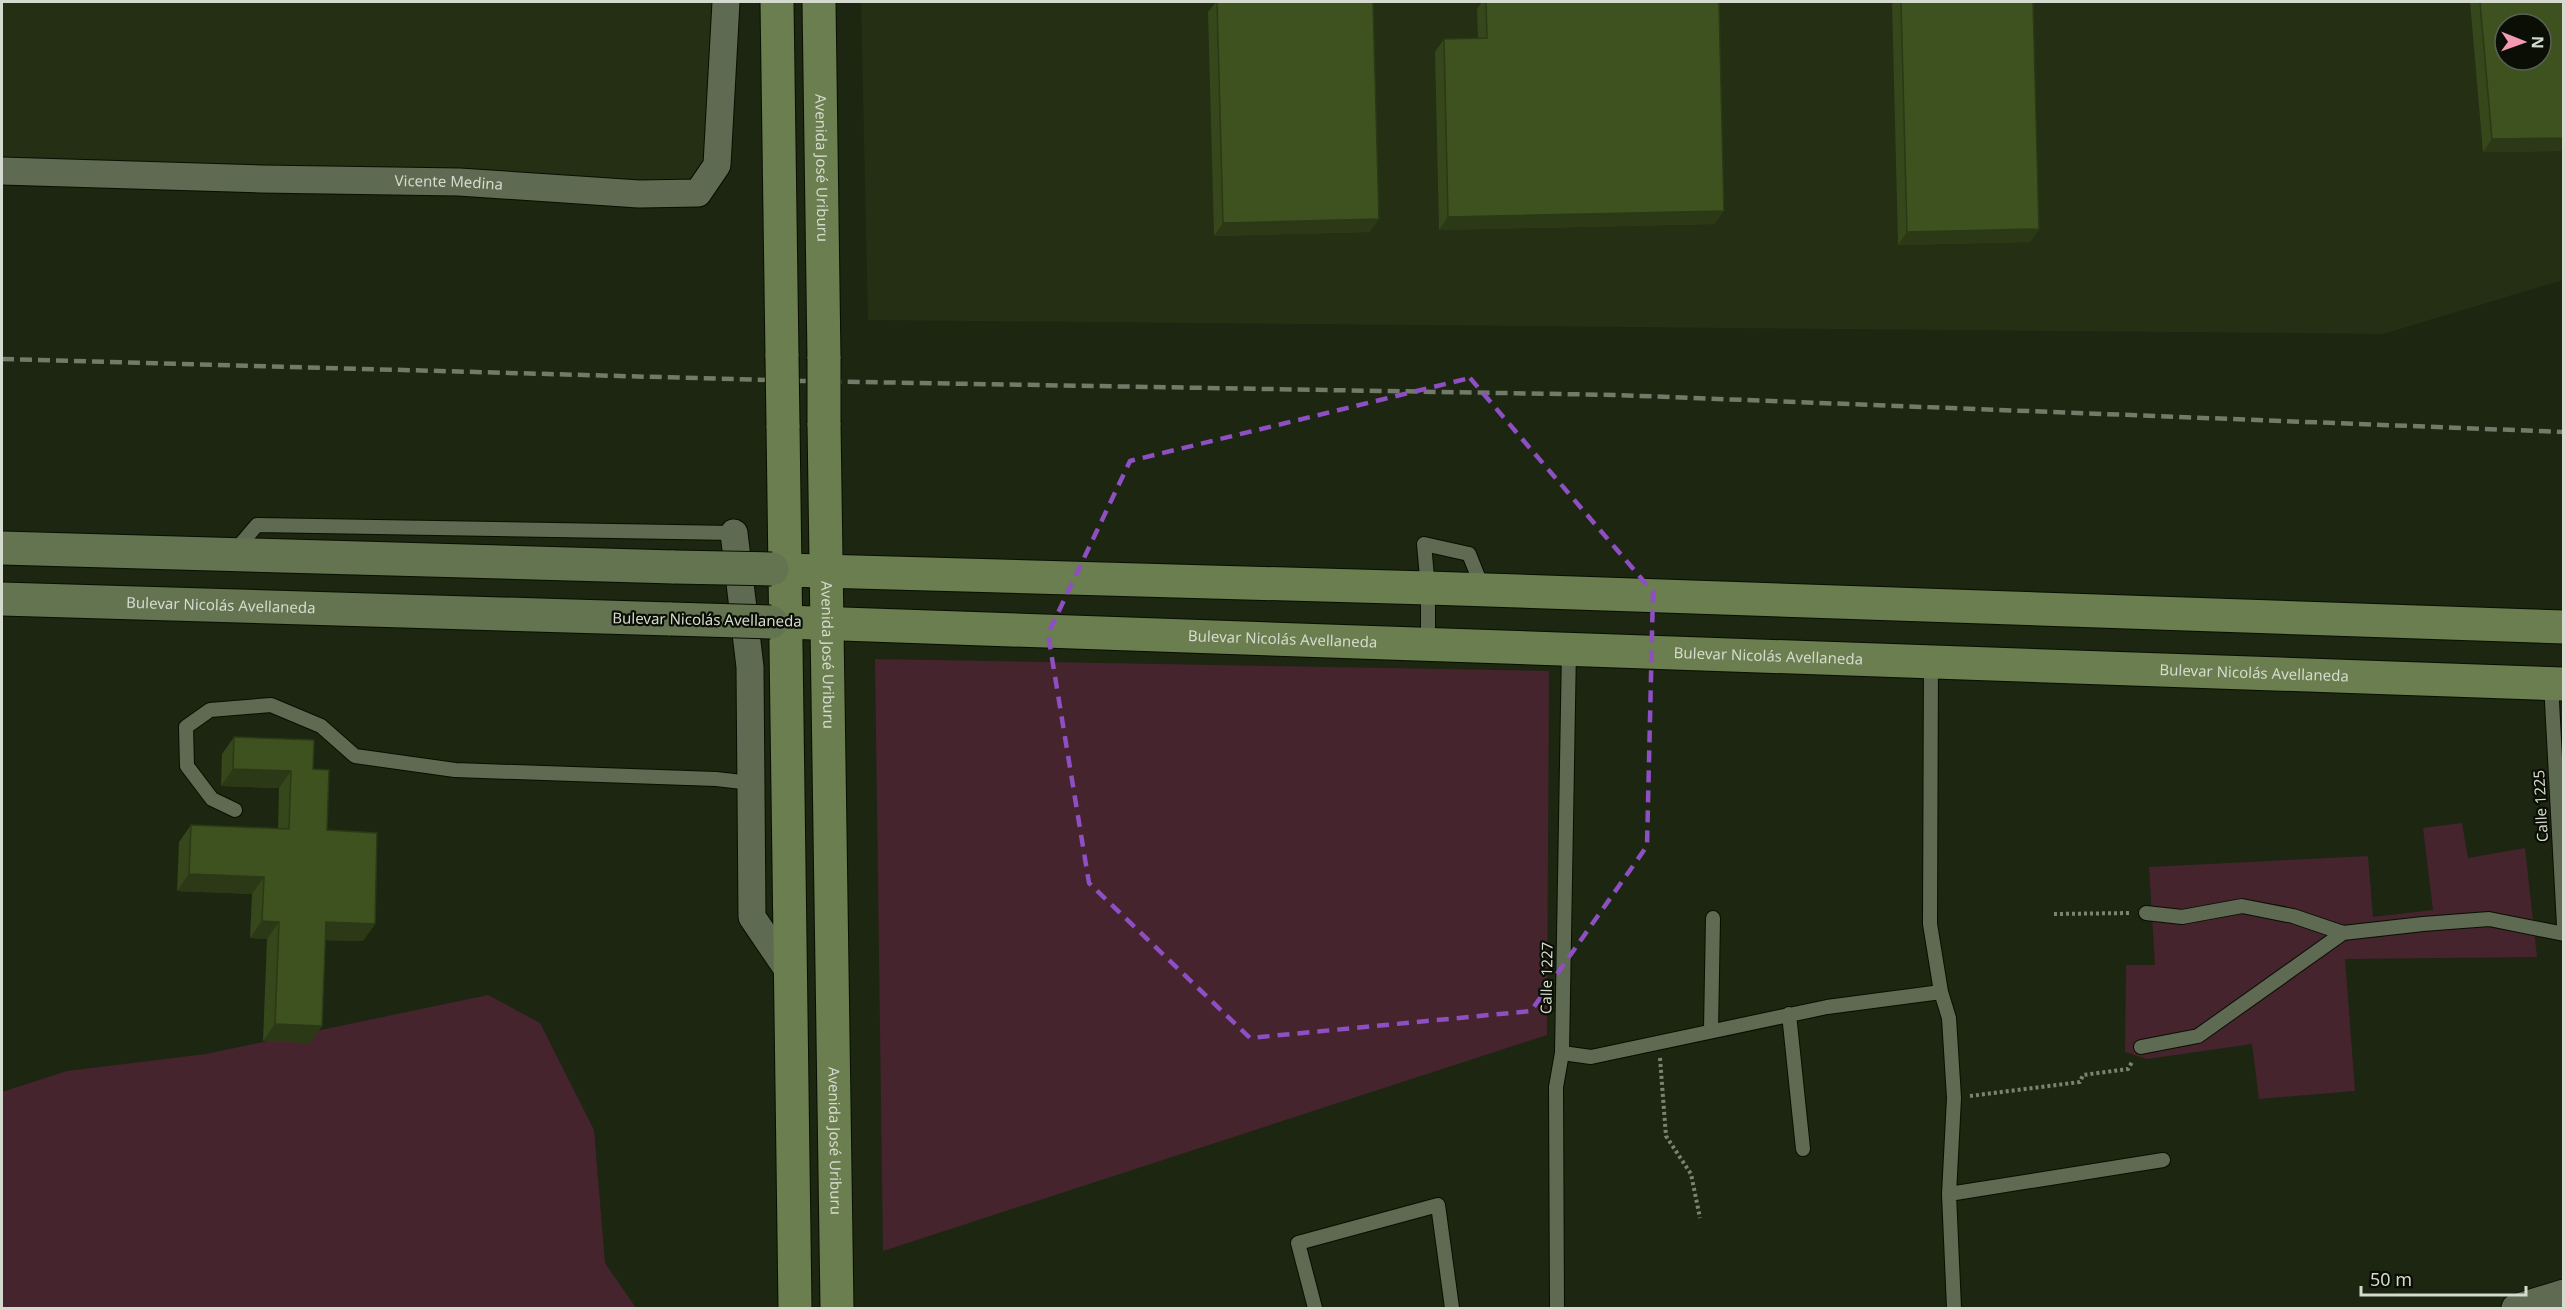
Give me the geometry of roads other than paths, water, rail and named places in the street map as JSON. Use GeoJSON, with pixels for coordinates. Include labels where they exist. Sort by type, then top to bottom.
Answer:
{"type":"FeatureCollection","features":[{"type":"Feature","properties":{"kind":"main road"},"geometry":{"type":"LineString","coordinates":[[777,2],[783,425],[778,622],[790,973],[795,1308]]}},
{"type":"Feature","properties":{"kind":"main road","name":"Avenida José Uriburu"},"geometry":{"type":"LineString","coordinates":[[819,2],[837,1308]]}},
{"type":"Feature","properties":{"kind":"main road"},"geometry":{"type":"LineString","coordinates":[[2,548],[1428,588],[2564,627]]}},
{"type":"Feature","properties":{"kind":"main road","name":"Bulevar Nicolás Avellaneda"},"geometry":{"type":"LineString","coordinates":[[2,599],[827,623],[2557,683]]}},
{"type":"Feature","properties":{"kind":"street","name":"Vicente Medina"},"geometry":{"type":"LineString","coordinates":[[2,171],[459,182],[639,194],[698,193],[717,165],[726,2]]}},
{"type":"Feature","properties":{"kind":"street"},"geometry":{"type":"LineString","coordinates":[[734,533],[750,667],[752,917],[790,973]]}},
{"type":"Feature","properties":{"kind":"street"},"geometry":{"type":"LineString","coordinates":[[2515,1308],[2564,1293]]}},
{"type":"Feature","properties":{"kind":"lane"},"geometry":{"type":"LineString","coordinates":[[233,554],[257,525],[734,533]]}},
{"type":"Feature","properties":{"kind":"lane"},"geometry":{"type":"LineString","coordinates":[[1428,644],[1428,588],[1424,544],[1468,554],[1484,591]]}},
{"type":"Feature","properties":{"kind":"lane","name":"Calle 1227"},"geometry":{"type":"LineString","coordinates":[[1557,1308],[1556,1087],[1562,1053],[1569,648]]}},
{"type":"Feature","properties":{"kind":"lane"},"geometry":{"type":"LineString","coordinates":[[1931,661],[1930,924],[1941,992],[1949,1018],[1954,1098],[1949,1194],[1954,1308]]}},
{"type":"Feature","properties":{"kind":"lane","name":"Calle 1225"},"geometry":{"type":"LineString","coordinates":[[2557,683],[2564,926]]}},
{"type":"Feature","properties":{"kind":"lane"},"geometry":{"type":"LineString","coordinates":[[235,810],[212,799],[187,766],[186,727],[210,710],[271,705],[321,726],[355,756],[455,770],[716,779],[751,783]]}},
{"type":"Feature","properties":{"kind":"lane"},"geometry":{"type":"LineString","coordinates":[[2146,913],[2182,917],[2242,906],[2293,916],[2343,933],[2423,924],[2489,920],[2564,934]]}},
{"type":"Feature","properties":{"kind":"lane"},"geometry":{"type":"LineString","coordinates":[[1711,1030],[1713,918]]}},
{"type":"Feature","properties":{"kind":"lane"},"geometry":{"type":"LineString","coordinates":[[2141,1047],[2198,1036],[2343,933]]}},
{"type":"Feature","properties":{"kind":"lane"},"geometry":{"type":"LineString","coordinates":[[1562,1053],[1591,1057],[1789,1014],[1941,992]]}},
{"type":"Feature","properties":{"kind":"lane"},"geometry":{"type":"LineString","coordinates":[[1789,1014],[1803,1149]]}},
{"type":"Feature","properties":{"kind":"lane"},"geometry":{"type":"LineString","coordinates":[[1949,1194],[2163,1160]]}},
{"type":"Feature","properties":{"kind":"lane"},"geometry":{"type":"LineString","coordinates":[[1315,1308],[1298,1243],[1438,1205],[1452,1308]]}},
{"type":"Feature","properties":{"kind":"railway"},"geometry":{"type":"LineString","coordinates":[[2,359],[803,381],[1617,395],[2564,432]]}}]}
